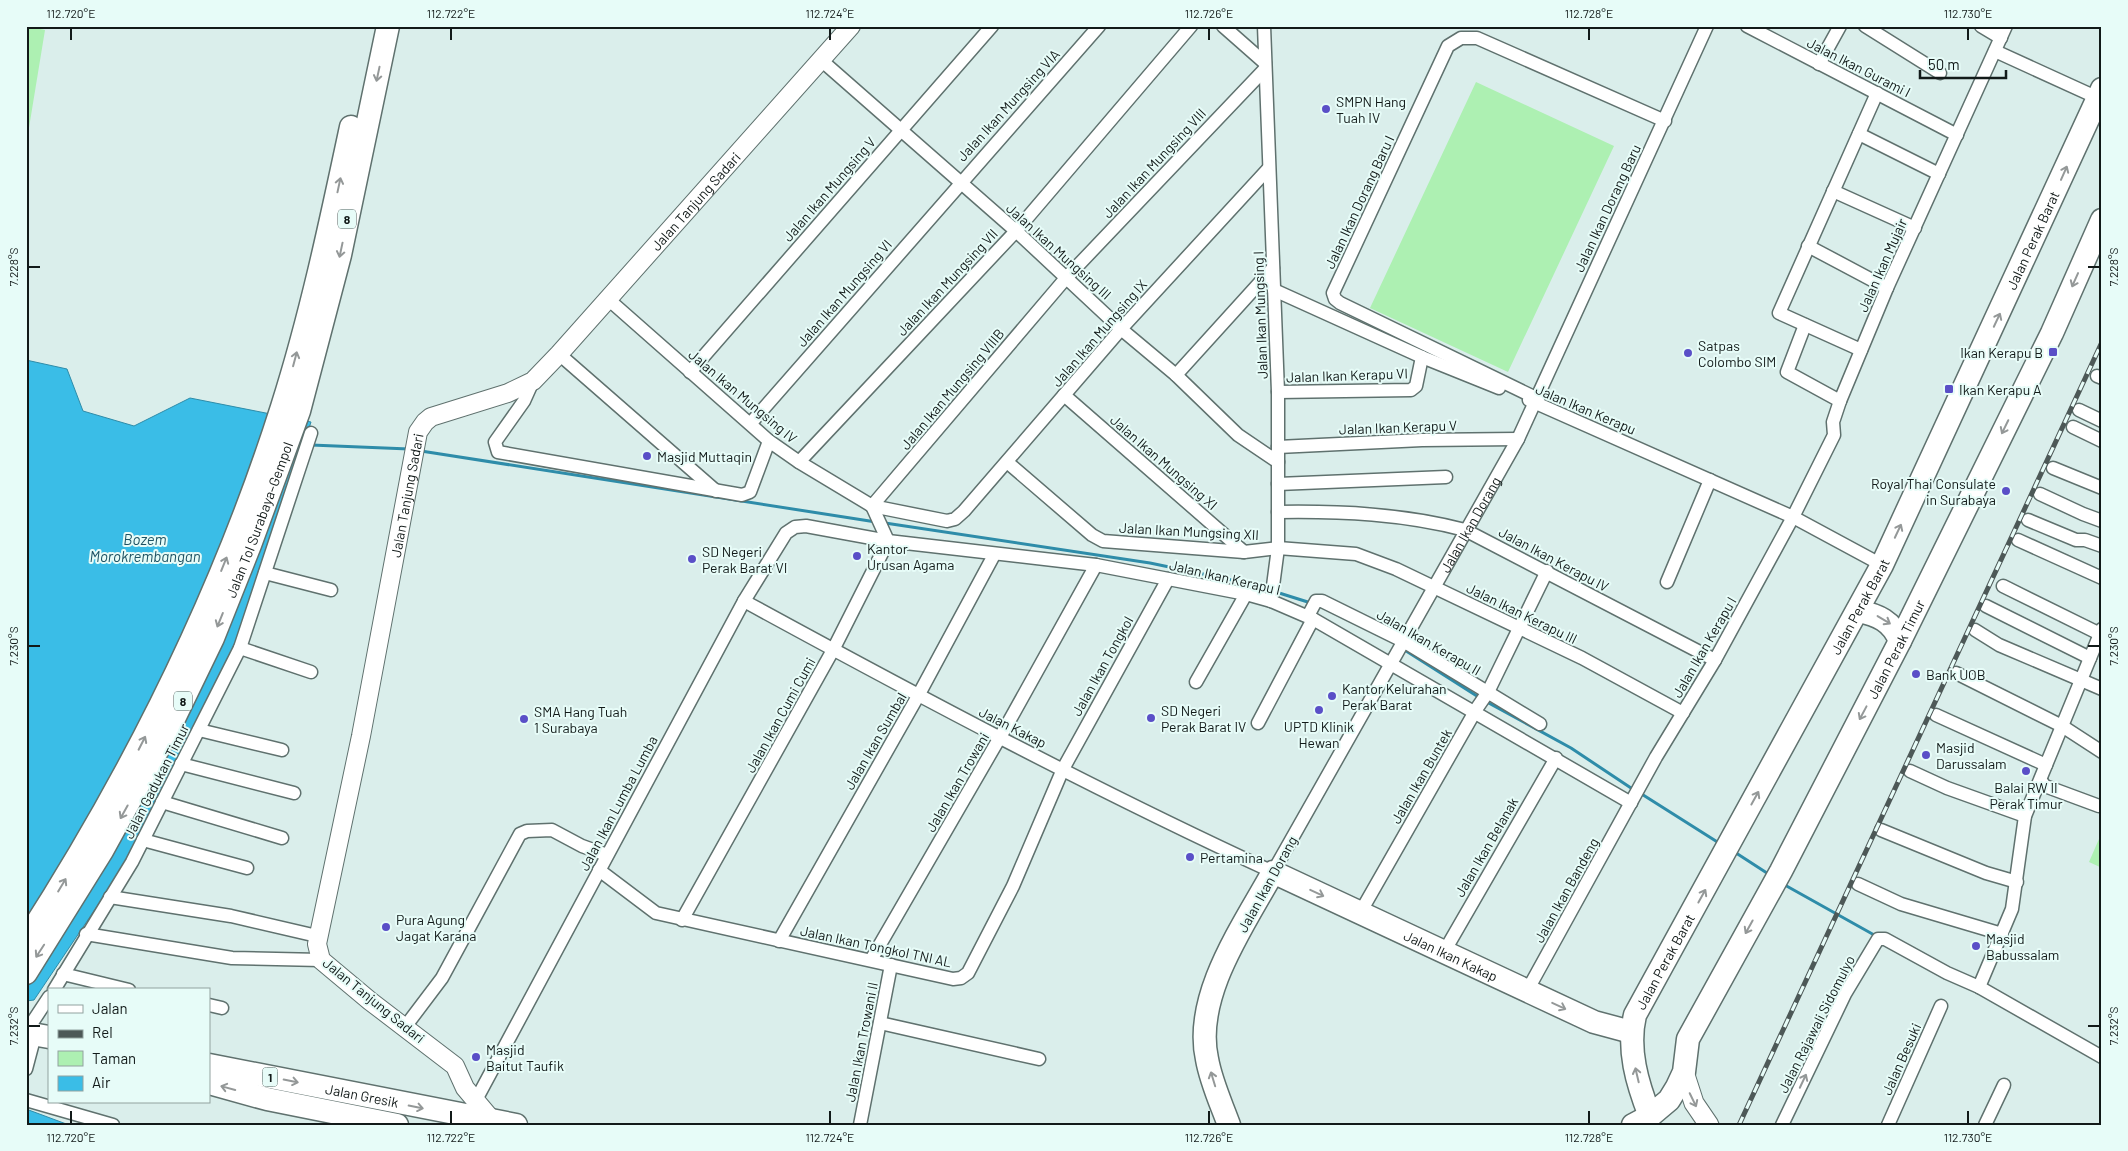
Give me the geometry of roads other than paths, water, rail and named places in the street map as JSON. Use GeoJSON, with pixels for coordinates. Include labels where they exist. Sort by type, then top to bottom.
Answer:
{"type":"FeatureCollection","features":[{"type":"Feature","properties":{"kind":"highway","name":"Jalan Tol Surabaya–Gempol"},"geometry":{"type":"LineString","coordinates":[[26,940],[62,885],[132,762],[184,660],[291,409],[373,26]]}},
{"type":"Feature","properties":{"kind":"highway","name":"Jalan Tol Surabaya–Gempol"},"geometry":{"type":"LineString","coordinates":[[26,972],[119,822],[199,669],[250,545],[340,255],[388,26]]}},
{"type":"Feature","properties":{"kind":"highway","name":"Jalan Perak Barat"},"geometry":{"type":"LineString","coordinates":[[1646,1122],[1642,1095],[1632,1054],[1631,1032],[1635,1015],[1728,849],[1882,565],[2100,94]]}},
{"type":"Feature","properties":{"kind":"highway","name":"Jalan Perak Timur"},"geometry":{"type":"LineString","coordinates":[[1684,1072],[1688,1039],[1776,878],[1900,641],[2052,332],[2102,220]]}},
{"type":"Feature","properties":{"kind":"highway"},"geometry":{"type":"LineString","coordinates":[[1858,611],[1883,618],[1895,628],[1900,641]]}},
{"type":"Feature","properties":{"kind":"highway","name":"Jalan Ikan Kakap"},"geometry":{"type":"LineString","coordinates":[[1273,872],[1594,1022],[1631,1032]]}},
{"type":"Feature","properties":{"kind":"highway","name":"Jalan Ikan Dorang"},"geometry":{"type":"LineString","coordinates":[[1229,1125],[1206,1058],[1206,1020],[1210,998],[1219,974],[1273,872]]}},
{"type":"Feature","properties":{"kind":"highway","name":"Jalan Gresik"},"geometry":{"type":"LineString","coordinates":[[210,1065],[337,1110],[394,1125]]}},
{"type":"Feature","properties":{"kind":"highway"},"geometry":{"type":"LineString","coordinates":[[1646,1122],[1669,1100],[1684,1072]]}},
{"type":"Feature","properties":{"kind":"highway","name":"Jalan Gresik"},"geometry":{"type":"LineString","coordinates":[[210,1083],[267,1099],[337,1110],[447,1113],[516,1125]]}},
{"type":"Feature","properties":{"kind":"highway"},"geometry":{"type":"LineString","coordinates":[[267,1099],[289,1112],[299,1125]]}},
{"type":"Feature","properties":{"kind":"main road"},"geometry":{"type":"LineString","coordinates":[[1684,1072],[1694,1103],[1709,1125]]}},
{"type":"Feature","properties":{"kind":"street","name":"Jalan Tanjung Sadari"},"geometry":{"type":"LineString","coordinates":[[492,1120],[471,1094],[455,1066],[321,960],[318,936],[360,736],[418,432],[431,417],[508,393],[532,381],[560,354],[851,26]]}},
{"type":"Feature","properties":{"kind":"street","name":"Jalan Ikan Mungsing V"},"geometry":{"type":"LineString","coordinates":[[690,372],[992,26]]}},
{"type":"Feature","properties":{"kind":"street","name":"Jalan Ikan Mungsing VIA"},"geometry":{"type":"LineString","coordinates":[[960,182],[1099,26]]}},
{"type":"Feature","properties":{"kind":"street","name":"Jalan Ikan Mungsing VII"},"geometry":{"type":"LineString","coordinates":[[799,462],[1016,231],[1191,26]]}},
{"type":"Feature","properties":{"kind":"street"},"geometry":{"type":"LineString","coordinates":[[1223,26],[1265,66]]}},
{"type":"Feature","properties":{"kind":"street","name":"Jalan Ikan Mungsing I"},"geometry":{"type":"LineString","coordinates":[[1264,26],[1278,392],[1278,548],[1273,596]]}},
{"type":"Feature","properties":{"kind":"street","name":"Jalan Ikan Dorang Baru"},"geometry":{"type":"LineString","coordinates":[[1537,401],[1707,26]]}},
{"type":"Feature","properties":{"kind":"street","name":"Jalan Ikan Gurami I"},"geometry":{"type":"LineString","coordinates":[[1747,26],[1957,135]]}},
{"type":"Feature","properties":{"kind":"street"},"geometry":{"type":"LineString","coordinates":[[1819,64],[1840,26]]}},
{"type":"Feature","properties":{"kind":"street"},"geometry":{"type":"LineString","coordinates":[[1865,26],[1940,73]]}},
{"type":"Feature","properties":{"kind":"street"},"geometry":{"type":"LineString","coordinates":[[1981,26],[2003,32]]}},
{"type":"Feature","properties":{"kind":"street","name":"Jalan Ikan Mujair"},"geometry":{"type":"LineString","coordinates":[[1793,517],[1834,435],[1833,422],[1840,401],[1887,288],[2003,32]]}},
{"type":"Feature","properties":{"kind":"street","name":"Jalan Ikan Dorang Baru I"},"geometry":{"type":"LineString","coordinates":[[1537,401],[1340,303],[1335,299],[1333,293],[1337,284],[1448,46],[1461,38],[1477,38],[1665,122]]}},
{"type":"Feature","properties":{"kind":"street"},"geometry":{"type":"LineString","coordinates":[[1995,51],[2100,94]]}},
{"type":"Feature","properties":{"kind":"street","name":"Jalan Ikan Mungsing III"},"geometry":{"type":"LineString","coordinates":[[821,60],[1016,231],[1121,329],[1176,375],[1238,435],[1278,462]]}},
{"type":"Feature","properties":{"kind":"street","name":"Jalan Ikan Mungsing VIII"},"geometry":{"type":"LineString","coordinates":[[1066,278],[1265,66]]}},
{"type":"Feature","properties":{"kind":"street"},"geometry":{"type":"LineString","coordinates":[[1861,350],[1779,313],[1877,93]]}},
{"type":"Feature","properties":{"kind":"street"},"geometry":{"type":"LineString","coordinates":[[1859,134],[1939,174]]}},
{"type":"Feature","properties":{"kind":"street","name":"Jalan Ikan Mungsing IX"},"geometry":{"type":"LineString","coordinates":[[955,519],[1007,462],[1121,329],[1268,169]]}},
{"type":"Feature","properties":{"kind":"street","name":"Jalan Ikan Mungsing VI"},"geometry":{"type":"LineString","coordinates":[[751,424],[960,182]]}},
{"type":"Feature","properties":{"kind":"street"},"geometry":{"type":"LineString","coordinates":[[1833,191],[1915,228]]}},
{"type":"Feature","properties":{"kind":"street"},"geometry":{"type":"LineString","coordinates":[[1808,246],[1887,288]]}},
{"type":"Feature","properties":{"kind":"street"},"geometry":{"type":"LineString","coordinates":[[1176,375],[1273,268]]}},
{"type":"Feature","properties":{"kind":"street","name":"Jalan Ikan Mungsing VIIIB"},"geometry":{"type":"LineString","coordinates":[[873,507],[1066,278]]}},
{"type":"Feature","properties":{"kind":"street","name":"Jalan Ikan Kerapu"},"geometry":{"type":"LineString","coordinates":[[1274,290],[1422,357],[1537,401],[1793,517],[1882,565]]}},
{"type":"Feature","properties":{"kind":"street","name":"Jalan Ikan Mungsing IV"},"geometry":{"type":"LineString","coordinates":[[608,299],[769,441],[799,462],[873,507],[947,520],[955,519]]}},
{"type":"Feature","properties":{"kind":"street"},"geometry":{"type":"LineString","coordinates":[[1805,325],[1787,372],[1840,401]]}},
{"type":"Feature","properties":{"kind":"street"},"geometry":{"type":"LineString","coordinates":[[560,354],[716,491]]}},
{"type":"Feature","properties":{"kind":"street","name":"Jalan Ikan Kerapu VI"},"geometry":{"type":"LineString","coordinates":[[1278,392],[1411,390],[1416,386],[1422,357]]}},
{"type":"Feature","properties":{"kind":"street"},"geometry":{"type":"LineString","coordinates":[[532,381],[524,402],[495,442],[498,452],[742,495],[750,492],[769,441]]}},
{"type":"Feature","properties":{"kind":"street","name":"Jalan Ikan Mungsing XI"},"geometry":{"type":"LineString","coordinates":[[1064,395],[1244,552]]}},
{"type":"Feature","properties":{"kind":"street","name":"Jalan Ikan Dorang"},"geometry":{"type":"LineString","coordinates":[[1273,872],[1391,661],[1404,644],[1518,439],[1537,401]]}},
{"type":"Feature","properties":{"kind":"street"},"geometry":{"type":"LineString","coordinates":[[2079,410],[2102,420]]}},
{"type":"Feature","properties":{"kind":"street"},"geometry":{"type":"LineString","coordinates":[[2073,427],[2102,441]]}},
{"type":"Feature","properties":{"kind":"street","name":"Jalan Ikan Kerapu V"},"geometry":{"type":"LineString","coordinates":[[1278,447],[1422,440],[1518,439]]}},
{"type":"Feature","properties":{"kind":"street","name":"Jalan Gadukan Timur"},"geometry":{"type":"LineString","coordinates":[[55,988],[86,934],[132,862],[240,648],[309,440]]}},
{"type":"Feature","properties":{"kind":"street","name":"Jalan Ikan Mungsing XII"},"geometry":{"type":"LineString","coordinates":[[1007,462],[1092,535],[1103,541],[1244,552],[1278,548]]}},
{"type":"Feature","properties":{"kind":"street"},"geometry":{"type":"LineString","coordinates":[[2053,468],[2102,488]]}},
{"type":"Feature","properties":{"kind":"street"},"geometry":{"type":"LineString","coordinates":[[1278,484],[1446,478]]}},
{"type":"Feature","properties":{"kind":"street"},"geometry":{"type":"LineString","coordinates":[[1667,582],[1710,480]]}},
{"type":"Feature","properties":{"kind":"street"},"geometry":{"type":"LineString","coordinates":[[2040,494],[2082,514],[2102,521]]}},
{"type":"Feature","properties":{"kind":"street"},"geometry":{"type":"LineString","coordinates":[[873,507],[887,540]]}},
{"type":"Feature","properties":{"kind":"street","name":"Jalan Ikan Kerapu IV"},"geometry":{"type":"LineString","coordinates":[[1278,512],[1331,512],[1386,516],[1436,522],[1466,530],[1715,660]]}},
{"type":"Feature","properties":{"kind":"street","name":"Jalan Ikan Kerapu I"},"geometry":{"type":"LineString","coordinates":[[794,527],[806,526],[994,555],[1096,565],[1246,594],[1273,596],[1391,661],[1481,702],[1556,758],[1634,798],[1715,660],[1793,517]]}},
{"type":"Feature","properties":{"kind":"street"},"geometry":{"type":"LineString","coordinates":[[2028,520],[2076,540],[2085,540],[2102,546]]}},
{"type":"Feature","properties":{"kind":"street","name":"Jalan Ikan Lumba Lumba"},"geometry":{"type":"LineString","coordinates":[[471,1094],[599,870],[744,601],[786,533],[794,527]]}},
{"type":"Feature","properties":{"kind":"street","name":"Jalan Ikan Cumi Cumi"},"geometry":{"type":"LineString","coordinates":[[682,920],[833,650],[887,540]]}},
{"type":"Feature","properties":{"kind":"street"},"geometry":{"type":"LineString","coordinates":[[2018,540],[2102,578]]}},
{"type":"Feature","properties":{"kind":"street","name":"Jalan Ikan Kerapu III"},"geometry":{"type":"LineString","coordinates":[[1278,548],[1356,554],[1396,569],[1582,658],[1683,713]]}},
{"type":"Feature","properties":{"kind":"street","name":"Jalan Ikan Sumbal"},"geometry":{"type":"LineString","coordinates":[[779,940],[918,696],[994,555]]}},
{"type":"Feature","properties":{"kind":"street","name":"Jalan Ikan Trowani"},"geometry":{"type":"LineString","coordinates":[[871,960],[1000,738],[1096,565]]}},
{"type":"Feature","properties":{"kind":"street","name":"Jalan Ikan Buntek"},"geometry":{"type":"LineString","coordinates":[[1360,913],[1481,702],[1520,629],[1547,572]]}},
{"type":"Feature","properties":{"kind":"street"},"geometry":{"type":"LineString","coordinates":[[266,573],[331,590]]}},
{"type":"Feature","properties":{"kind":"street","name":"Jalan Ikan Tongkol"},"geometry":{"type":"LineString","coordinates":[[1062,769],[1168,579]]}},
{"type":"Feature","properties":{"kind":"street"},"geometry":{"type":"LineString","coordinates":[[2003,586],[2101,631],[2095,657],[2082,679],[2026,816],[2012,909],[1979,987],[2102,1057]]}},
{"type":"Feature","properties":{"kind":"street"},"geometry":{"type":"LineString","coordinates":[[1196,682],[1246,594]]}},
{"type":"Feature","properties":{"kind":"street","name":"Jalan Kakap"},"geometry":{"type":"LineString","coordinates":[[744,601],[918,696],[1203,840],[1273,872]]}},
{"type":"Feature","properties":{"kind":"street","name":"Jalan Ikan Kerapu II"},"geometry":{"type":"LineString","coordinates":[[1310,617],[1316,601],[1322,601],[1404,644],[1481,702],[1540,724]]}},
{"type":"Feature","properties":{"kind":"street"},"geometry":{"type":"LineString","coordinates":[[1986,606],[2095,657]]}},
{"type":"Feature","properties":{"kind":"street"},"geometry":{"type":"LineString","coordinates":[[1258,723],[1310,617]]}},
{"type":"Feature","properties":{"kind":"street"},"geometry":{"type":"LineString","coordinates":[[1975,630],[1999,645],[2102,688]]}},
{"type":"Feature","properties":{"kind":"street"},"geometry":{"type":"LineString","coordinates":[[240,648],[311,672]]}},
{"type":"Feature","properties":{"kind":"street"},"geometry":{"type":"LineString","coordinates":[[1956,673],[2062,726],[2102,752]]}},
{"type":"Feature","properties":{"kind":"street"},"geometry":{"type":"LineString","coordinates":[[1936,715],[2046,765]]}},
{"type":"Feature","properties":{"kind":"street"},"geometry":{"type":"LineString","coordinates":[[199,730],[282,750]]}},
{"type":"Feature","properties":{"kind":"street","name":"Jalan Ikan Belanak"},"geometry":{"type":"LineString","coordinates":[[1444,952],[1556,758]]}},
{"type":"Feature","properties":{"kind":"street"},"geometry":{"type":"LineString","coordinates":[[181,764],[294,793]]}},
{"type":"Feature","properties":{"kind":"street","name":"Jalan Ikan Tongkol TNI AL"},"geometry":{"type":"LineString","coordinates":[[599,870],[656,913],[953,979],[961,978],[968,973],[1013,886],[1062,769]]}},
{"type":"Feature","properties":{"kind":"street"},"geometry":{"type":"LineString","coordinates":[[1910,771],[1947,788],[2026,816]]}},
{"type":"Feature","properties":{"kind":"street"},"geometry":{"type":"LineString","coordinates":[[2041,781],[2045,786],[2099,806]]}},
{"type":"Feature","properties":{"kind":"street","name":"Jalan Ikan Bandeng"},"geometry":{"type":"LineString","coordinates":[[1526,991],[1634,798]]}},
{"type":"Feature","properties":{"kind":"street"},"geometry":{"type":"LineString","coordinates":[[162,802],[282,838]]}},
{"type":"Feature","properties":{"kind":"street"},"geometry":{"type":"LineString","coordinates":[[406,1027],[442,978],[520,834],[527,831],[552,830],[582,846],[607,855]]}},
{"type":"Feature","properties":{"kind":"street"},"geometry":{"type":"LineString","coordinates":[[1881,830],[1986,873],[2017,882]]}},
{"type":"Feature","properties":{"kind":"street"},"geometry":{"type":"LineString","coordinates":[[143,840],[246,868]]}},
{"type":"Feature","properties":{"kind":"street"},"geometry":{"type":"LineString","coordinates":[[1858,884],[1901,904],[2002,934]]}},
{"type":"Feature","properties":{"kind":"street"},"geometry":{"type":"LineString","coordinates":[[110,897],[231,916],[318,936]]}},
{"type":"Feature","properties":{"kind":"street"},"geometry":{"type":"LineString","coordinates":[[86,934],[232,958],[321,960]]}},
{"type":"Feature","properties":{"kind":"street","name":"Jalan Rajawali Sidomulyo"},"geometry":{"type":"LineString","coordinates":[[1782,1125],[1845,994],[1879,938],[1946,973],[1979,987]]}},
{"type":"Feature","properties":{"kind":"street","name":"Jalan Ikan Trowani II"},"geometry":{"type":"LineString","coordinates":[[860,1125],[890,965]]}},
{"type":"Feature","properties":{"kind":"street"},"geometry":{"type":"LineString","coordinates":[[63,974],[84,985],[111,988]]}},
{"type":"Feature","properties":{"kind":"street"},"geometry":{"type":"LineString","coordinates":[[26,1069],[34,1034],[48,999]]}},
{"type":"Feature","properties":{"kind":"street"},"geometry":{"type":"LineString","coordinates":[[210,1006],[222,1008]]}},
{"type":"Feature","properties":{"kind":"street","name":"Jalan Besuki"},"geometry":{"type":"LineString","coordinates":[[1888,1125],[1941,1006]]}},
{"type":"Feature","properties":{"kind":"street"},"geometry":{"type":"LineString","coordinates":[[880,1023],[1039,1059]]}},
{"type":"Feature","properties":{"kind":"street"},"geometry":{"type":"LineString","coordinates":[[1985,1125],[2004,1086]]}},
{"type":"Feature","properties":{"kind":"street"},"geometry":{"type":"LineString","coordinates":[[447,1113],[471,1094]]}},
{"type":"Feature","properties":{"kind":"street"},"geometry":{"type":"LineString","coordinates":[[26,1100],[113,1125]]}},
{"type":"Feature","properties":{"kind":"water","name":"Bozem Morokrembangan"},"geometry":{"type":"Polygon","coordinates":[[[26,360],[67,369],[83,411],[134,426],[190,398],[311,422],[240,643],[118,875],[34,1000],[26,1001],[26,360]]]}},
{"type":"Feature","properties":{"kind":"water"},"geometry":{"type":"Polygon","coordinates":[[[26,1109],[69,1125],[26,1125],[26,1109]]]}},
{"type":"Feature","properties":{"kind":"waterway"},"geometry":{"type":"LineString","coordinates":[[311,445],[409,449]]}},
{"type":"Feature","properties":{"kind":"waterway"},"geometry":{"type":"LineString","coordinates":[[421,451],[876,522]]}},
{"type":"Feature","properties":{"kind":"waterway"},"geometry":{"type":"LineString","coordinates":[[885,523],[1150,563],[1251,584],[1270,590]]}},
{"type":"Feature","properties":{"kind":"waterway"},"geometry":{"type":"LineString","coordinates":[[1276,592],[1311,603]]}},
{"type":"Feature","properties":{"kind":"waterway"},"geometry":{"type":"LineString","coordinates":[[1403,649],[1480,698]]}},
{"type":"Feature","properties":{"kind":"waterway"},"geometry":{"type":"LineString","coordinates":[[1485,701],[1571,748],[1634,790]]}},
{"type":"Feature","properties":{"kind":"waterway"},"geometry":{"type":"LineString","coordinates":[[1640,793],[1719,843]]}},
{"type":"Feature","properties":{"kind":"waterway"},"geometry":{"type":"LineString","coordinates":[[1733,851],[1770,875]]}},
{"type":"Feature","properties":{"kind":"waterway"},"geometry":{"type":"LineString","coordinates":[[1783,884],[1876,936]]}},
{"type":"Feature","properties":{"kind":"railway"},"geometry":{"type":"LineString","coordinates":[[1739,1125],[2102,342]]}},
{"type":"Feature","properties":{"kind":"place","name":"SMPN Hang Tuah IV"},"geometry":{"type":"Point","coordinates":[1326,109]}},
{"type":"Feature","properties":{"kind":"place","name":"Ikan Kerapu B"},"geometry":{"type":"Point","coordinates":[2053,352]}},
{"type":"Feature","properties":{"kind":"place","name":"Satpas Colombo SIM"},"geometry":{"type":"Point","coordinates":[1688,353]}},
{"type":"Feature","properties":{"kind":"place","name":"Ikan Kerapu A"},"geometry":{"type":"Point","coordinates":[1949,389]}},
{"type":"Feature","properties":{"kind":"place","name":"Masjid Muttaqin"},"geometry":{"type":"Point","coordinates":[647,456]}},
{"type":"Feature","properties":{"kind":"place","name":"Royal Thai Consulate in Surabaya"},"geometry":{"type":"Point","coordinates":[2006,491]}},
{"type":"Feature","properties":{"kind":"place","name":"Kantor Urusan Agama"},"geometry":{"type":"Point","coordinates":[857,556]}},
{"type":"Feature","properties":{"kind":"place","name":"SD Negeri Perak Barat VI"},"geometry":{"type":"Point","coordinates":[692,559]}},
{"type":"Feature","properties":{"kind":"place","name":"Bank UOB"},"geometry":{"type":"Point","coordinates":[1916,674]}},
{"type":"Feature","properties":{"kind":"place","name":"Kantor Kelurahan Perak Barat"},"geometry":{"type":"Point","coordinates":[1332,696]}},
{"type":"Feature","properties":{"kind":"place","name":"UPTD Klinik Hewan"},"geometry":{"type":"Point","coordinates":[1319,710]}},
{"type":"Feature","properties":{"kind":"place","name":"SD Negeri Perak Barat IV"},"geometry":{"type":"Point","coordinates":[1151,718]}},
{"type":"Feature","properties":{"kind":"place","name":"SMA Hang Tuah 1 Surabaya"},"geometry":{"type":"Point","coordinates":[524,719]}},
{"type":"Feature","properties":{"kind":"place","name":"Masjid Darussalam"},"geometry":{"type":"Point","coordinates":[1926,755]}},
{"type":"Feature","properties":{"kind":"place","name":"Balai RW II Perak Timur"},"geometry":{"type":"Point","coordinates":[2026,771]}},
{"type":"Feature","properties":{"kind":"place","name":"Pertamina"},"geometry":{"type":"Point","coordinates":[1190,857]}},
{"type":"Feature","properties":{"kind":"place","name":"Pura Agung Jagat Karana"},"geometry":{"type":"Point","coordinates":[386,927]}},
{"type":"Feature","properties":{"kind":"place","name":"Masjid Babussalam"},"geometry":{"type":"Point","coordinates":[1976,946]}},
{"type":"Feature","properties":{"kind":"place","name":"Masjid Baitut Taufik"},"geometry":{"type":"Point","coordinates":[476,1057]}}]}
